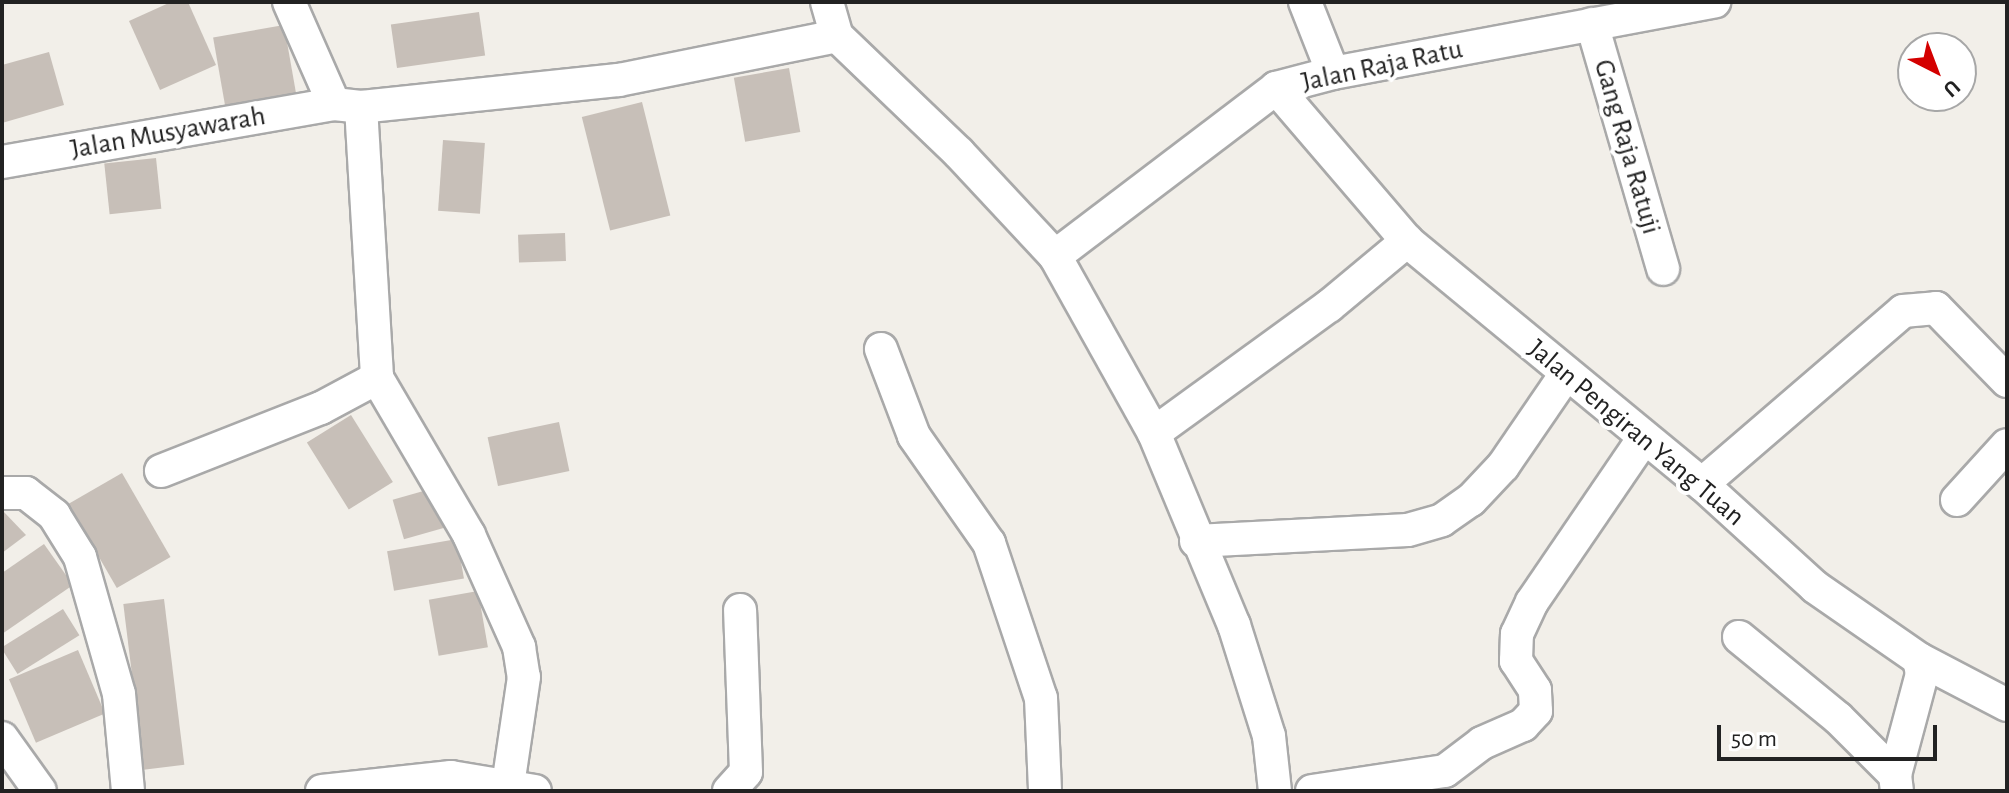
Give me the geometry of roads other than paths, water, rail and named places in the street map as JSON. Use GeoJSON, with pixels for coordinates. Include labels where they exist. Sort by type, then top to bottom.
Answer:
{"type":"FeatureCollection","features":[{"type":"Feature","properties":{"kind":"street"},"geometry":{"type":"LineString","coordinates":[[289,2],[347,105],[377,378],[469,535],[519,647],[524,677],[521,788],[451,777],[322,791]]}},
{"type":"Feature","properties":{"kind":"street"},"geometry":{"type":"LineString","coordinates":[[827,2],[837,36],[959,153],[1055,256],[1154,433],[1196,541],[1234,625],[1269,736],[1275,791]]}},
{"type":"Feature","properties":{"kind":"street"},"geometry":{"type":"LineString","coordinates":[[1305,2],[1333,73]]}},
{"type":"Feature","properties":{"kind":"street","name":"Jalan Raja Ratu"},"geometry":{"type":"LineString","coordinates":[[1055,256],[1276,88],[1333,73],[1714,2]]}},
{"type":"Feature","properties":{"kind":"street","name":"Gang Raja Ratuji"},"geometry":{"type":"LineString","coordinates":[[1592,24],[1663,269]]}},
{"type":"Feature","properties":{"kind":"street","name":"Jalan Musyawarah"},"geometry":{"type":"LineString","coordinates":[[2,162],[347,105],[619,80],[837,36]]}},
{"type":"Feature","properties":{"kind":"street","name":"Jalan Pengiran Yang Tuan"},"geometry":{"type":"LineString","coordinates":[[1276,88],[1407,241],[1702,484],[1815,587],[1919,659],[2007,705]]}},
{"type":"Feature","properties":{"kind":"street"},"geometry":{"type":"LineString","coordinates":[[1154,433],[1329,306],[1407,241]]}},
{"type":"Feature","properties":{"kind":"street"},"geometry":{"type":"LineString","coordinates":[[1702,484],[1903,311],[1936,308],[2007,381]]}},
{"type":"Feature","properties":{"kind":"street"},"geometry":{"type":"LineString","coordinates":[[881,349],[914,436],[989,543],[1041,698],[1045,791]]}},
{"type":"Feature","properties":{"kind":"street"},"geometry":{"type":"LineString","coordinates":[[1196,541],[1408,530],[1442,520],[1471,500],[1503,466],[1566,374]]}},
{"type":"Feature","properties":{"kind":"street"},"geometry":{"type":"LineString","coordinates":[[161,471],[321,408],[377,378]]}},
{"type":"Feature","properties":{"kind":"street"},"geometry":{"type":"LineString","coordinates":[[1312,791],[1445,771],[1482,743],[1530,718],[1536,711],[1535,690],[1516,661],[1517,634],[1532,602],[1644,438]]}},
{"type":"Feature","properties":{"kind":"street"},"geometry":{"type":"LineString","coordinates":[[1957,500],[2007,445]]}},
{"type":"Feature","properties":{"kind":"street"},"geometry":{"type":"LineString","coordinates":[[2,493],[26,493],[54,515],[80,557],[119,694],[128,791]]}},
{"type":"Feature","properties":{"kind":"street"},"geometry":{"type":"LineString","coordinates":[[729,791],[746,772],[740,610]]}},
{"type":"Feature","properties":{"kind":"street"},"geometry":{"type":"LineString","coordinates":[[1739,637],[1838,718],[1896,783]]}},
{"type":"Feature","properties":{"kind":"street"},"geometry":{"type":"LineString","coordinates":[[1896,783],[1922,674],[1919,659]]}},
{"type":"Feature","properties":{"kind":"street"},"geometry":{"type":"LineString","coordinates":[[2,738],[40,791]]}}]}
